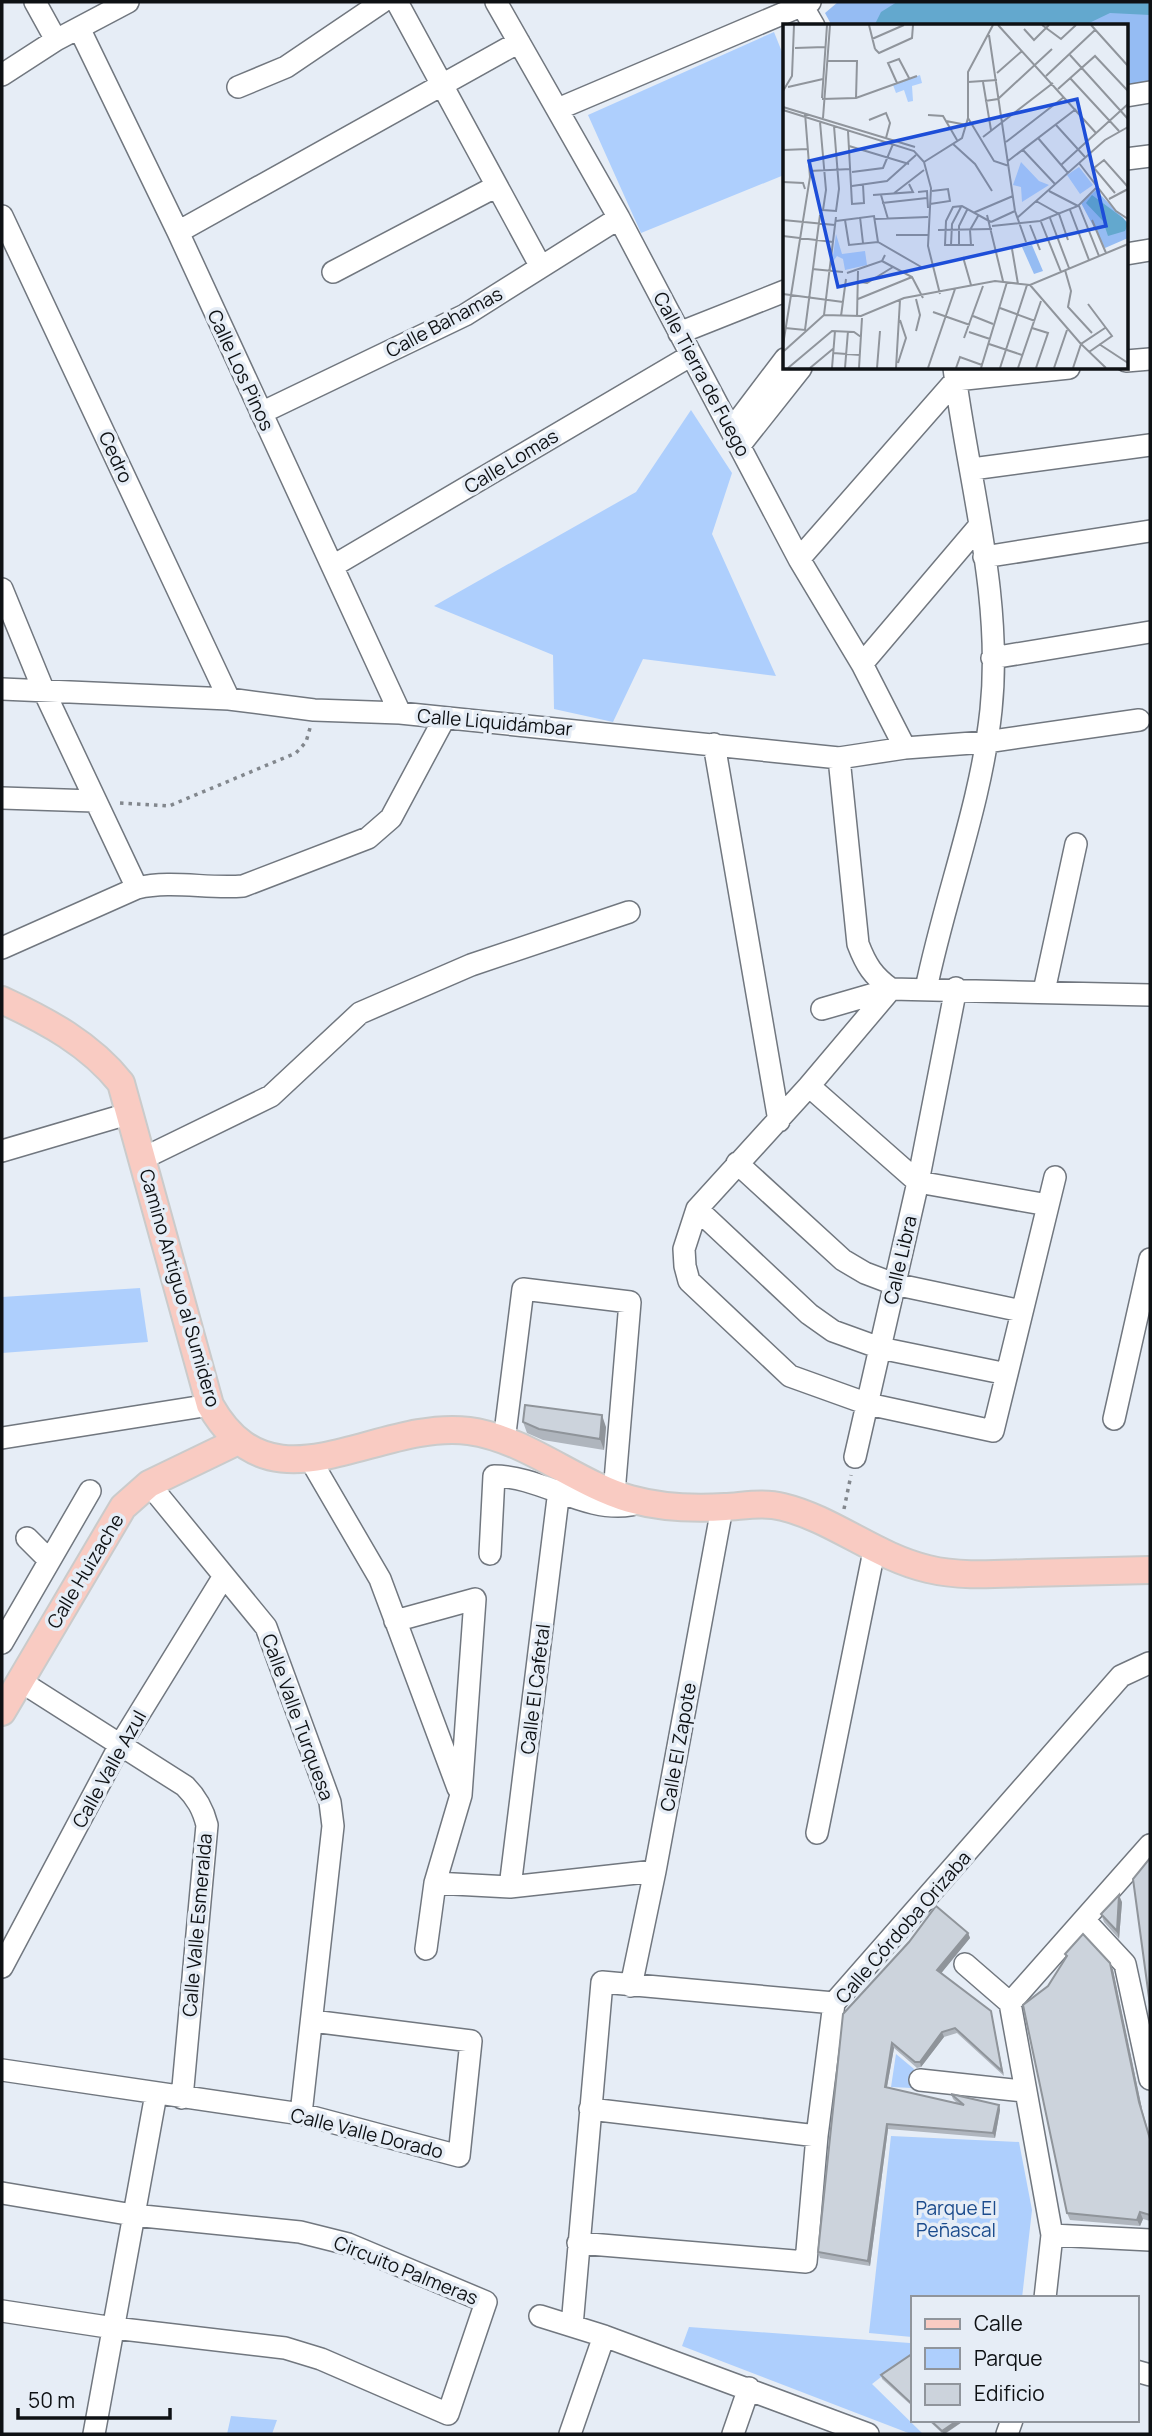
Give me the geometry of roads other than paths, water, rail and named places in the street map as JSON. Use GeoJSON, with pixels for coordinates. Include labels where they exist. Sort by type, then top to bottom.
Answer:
{"type":"FeatureCollection","features":[{"type":"Feature","properties":{"kind":"main road","name":"Camino Antiguo al Sumidero"},"geometry":{"type":"LineString","coordinates":[[2,1001],[78,1042],[106,1064],[121,1083],[211,1405],[236,1442]]}},
{"type":"Feature","properties":{"kind":"main road"},"geometry":{"type":"LineString","coordinates":[[236,1442],[258,1455],[285,1461],[310,1459],[425,1430],[474,1432],[504,1441],[614,1493],[647,1503],[722,1508],[766,1504],[782,1507],[839,1531],[874,1551],[928,1569],[969,1575],[1150,1570]]}},
{"type":"Feature","properties":{"kind":"main road","name":"Calle Huizache"},"geometry":{"type":"LineString","coordinates":[[2,1712],[123,1507],[149,1484],[236,1442]]}},
{"type":"Feature","properties":{"kind":"street"},"geometry":{"type":"LineString","coordinates":[[35,2],[56,40]]}},
{"type":"Feature","properties":{"kind":"street"},"geometry":{"type":"LineString","coordinates":[[2,75],[56,40],[128,2]]}},
{"type":"Feature","properties":{"kind":"street"},"geometry":{"type":"LineString","coordinates":[[238,87],[286,67],[382,2]]}},
{"type":"Feature","properties":{"kind":"street"},"geometry":{"type":"LineString","coordinates":[[397,2],[495,187],[541,267]]}},
{"type":"Feature","properties":{"kind":"street","name":"Calle Tierra de Fuego"},"geometry":{"type":"LineString","coordinates":[[496,2],[619,218],[799,559],[862,664],[905,748]]}},
{"type":"Feature","properties":{"kind":"street"},"geometry":{"type":"LineString","coordinates":[[558,109],[807,4],[813,24]]}},
{"type":"Feature","properties":{"kind":"street","name":"Calle Los Pinos"},"geometry":{"type":"LineString","coordinates":[[79,28],[178,232],[401,713]]}},
{"type":"Feature","properties":{"kind":"street"},"geometry":{"type":"LineString","coordinates":[[178,232],[519,42]]}},
{"type":"Feature","properties":{"kind":"street"},"geometry":{"type":"LineString","coordinates":[[1128,96],[1150,92]]}},
{"type":"Feature","properties":{"kind":"street"},"geometry":{"type":"LineString","coordinates":[[1128,159],[1150,156]]}},
{"type":"Feature","properties":{"kind":"street"},"geometry":{"type":"LineString","coordinates":[[333,272],[495,187]]}},
{"type":"Feature","properties":{"kind":"street","name":"Cedro"},"geometry":{"type":"LineString","coordinates":[[2,216],[229,699]]}},
{"type":"Feature","properties":{"kind":"street","name":"Calle Bahamas"},"geometry":{"type":"LineString","coordinates":[[261,413],[465,315],[619,218]]}},
{"type":"Feature","properties":{"kind":"street"},"geometry":{"type":"LineString","coordinates":[[1128,254],[1150,250]]}},
{"type":"Feature","properties":{"kind":"street"},"geometry":{"type":"LineString","coordinates":[[680,332],[783,292]]}},
{"type":"Feature","properties":{"kind":"street","name":"Calle Lomas"},"geometry":{"type":"LineString","coordinates":[[333,566],[690,356]]}},
{"type":"Feature","properties":{"kind":"street"},"geometry":{"type":"LineString","coordinates":[[1128,361],[1150,359]]}},
{"type":"Feature","properties":{"kind":"street"},"geometry":{"type":"LineString","coordinates":[[736,437],[783,362]]}},
{"type":"Feature","properties":{"kind":"street"},"geometry":{"type":"LineString","coordinates":[[736,437],[800,369]]}},
{"type":"Feature","properties":{"kind":"street"},"geometry":{"type":"LineString","coordinates":[[799,559],[955,374],[1050,369]]}},
{"type":"Feature","properties":{"kind":"street"},"geometry":{"type":"LineString","coordinates":[[926,989],[986,742],[992,658],[985,557],[955,374]]}},
{"type":"Feature","properties":{"kind":"street"},"geometry":{"type":"LineString","coordinates":[[972,470],[1150,445]]}},
{"type":"Feature","properties":{"kind":"street"},"geometry":{"type":"LineString","coordinates":[[862,664],[980,525]]}},
{"type":"Feature","properties":{"kind":"street"},"geometry":{"type":"LineString","coordinates":[[985,557],[1150,531]]}},
{"type":"Feature","properties":{"kind":"street"},"geometry":{"type":"LineString","coordinates":[[2,589],[43,689],[137,888]]}},
{"type":"Feature","properties":{"kind":"street"},"geometry":{"type":"LineString","coordinates":[[992,658],[1150,632]]}},
{"type":"Feature","properties":{"kind":"street","name":"Calle Liquidámbar"},"geometry":{"type":"LineString","coordinates":[[2,689],[229,699],[314,710],[401,713],[839,758],[905,748],[986,742],[1139,720]]}},
{"type":"Feature","properties":{"kind":"street"},"geometry":{"type":"LineString","coordinates":[[2,948],[137,888],[160,883],[224,888],[243,886],[368,838],[391,818],[444,719]]}},
{"type":"Feature","properties":{"kind":"street"},"geometry":{"type":"LineString","coordinates":[[714,744],[779,1121]]}},
{"type":"Feature","properties":{"kind":"street"},"geometry":{"type":"LineString","coordinates":[[839,758],[858,944],[866,966],[876,979],[891,989]]}},
{"type":"Feature","properties":{"kind":"street"},"geometry":{"type":"LineString","coordinates":[[2,798],[94,801]]}},
{"type":"Feature","properties":{"kind":"street"},"geometry":{"type":"LineString","coordinates":[[1044,991],[1076,844]]}},
{"type":"Feature","properties":{"kind":"street"},"geometry":{"type":"LineString","coordinates":[[144,1158],[271,1096],[360,1013],[471,965],[629,912]]}},
{"type":"Feature","properties":{"kind":"street"},"geometry":{"type":"LineString","coordinates":[[891,989],[779,1121],[697,1209],[684,1250],[690,1281],[790,1376],[868,1404],[993,1431],[1055,1177]]}},
{"type":"Feature","properties":{"kind":"street"},"geometry":{"type":"LineString","coordinates":[[822,1009],[891,989],[1150,995]]}},
{"type":"Feature","properties":{"kind":"street","name":"Calle Libra"},"geometry":{"type":"LineString","coordinates":[[855,1457],[918,1182],[956,989]]}},
{"type":"Feature","properties":{"kind":"street"},"geometry":{"type":"LineString","coordinates":[[809,1086],[918,1182],[1048,1205]]}},
{"type":"Feature","properties":{"kind":"street"},"geometry":{"type":"LineString","coordinates":[[2,1152],[131,1113]]}},
{"type":"Feature","properties":{"kind":"street"},"geometry":{"type":"LineString","coordinates":[[737,1163],[843,1260],[864,1273],[894,1284],[1022,1311]]}},
{"type":"Feature","properties":{"kind":"street"},"geometry":{"type":"LineString","coordinates":[[697,1209],[809,1314],[833,1331],[880,1348],[1007,1374]]}},
{"type":"Feature","properties":{"kind":"street"},"geometry":{"type":"LineString","coordinates":[[1114,1419],[1145,1303],[1150,1259]]}},
{"type":"Feature","properties":{"kind":"street"},"geometry":{"type":"LineString","coordinates":[[504,1441],[523,1289],[630,1302],[614,1493]]}},
{"type":"Feature","properties":{"kind":"street"},"geometry":{"type":"LineString","coordinates":[[2,1438],[211,1405]]}},
{"type":"Feature","properties":{"kind":"street"},"geometry":{"type":"LineString","coordinates":[[310,1459],[380,1579],[461,1795]]}},
{"type":"Feature","properties":{"kind":"street"},"geometry":{"type":"LineString","coordinates":[[490,1554],[494,1476],[532,1481],[610,1506],[647,1503]]}},
{"type":"Feature","properties":{"kind":"street","name":"Calle Valle Turquesa"},"geometry":{"type":"LineString","coordinates":[[149,1484],[266,1627],[330,1802],[333,1826],[301,2114]]}},
{"type":"Feature","properties":{"kind":"street","name":"Calle Huizache"},"geometry":{"type":"LineString","coordinates":[[2,1643],[8,1615],[49,1560],[90,1490]]}},
{"type":"Feature","properties":{"kind":"street","name":"Calle El Cafetal"},"geometry":{"type":"LineString","coordinates":[[510,1887],[559,1490]]}},
{"type":"Feature","properties":{"kind":"street","name":"Calle El Zapote"},"geometry":{"type":"LineString","coordinates":[[631,1986],[722,1508]]}},
{"type":"Feature","properties":{"kind":"street"},"geometry":{"type":"LineString","coordinates":[[27,1538],[49,1560]]}},
{"type":"Feature","properties":{"kind":"street"},"geometry":{"type":"LineString","coordinates":[[817,1833],[874,1551]]}},
{"type":"Feature","properties":{"kind":"street","name":"Calle Valle Azul"},"geometry":{"type":"LineString","coordinates":[[2,1967],[120,1745],[224,1576]]}},
{"type":"Feature","properties":{"kind":"street"},"geometry":{"type":"LineString","coordinates":[[395,1621],[475,1599],[461,1795],[435,1883],[426,1949]]}},
{"type":"Feature","properties":{"kind":"street","name":"Calle Córdoba Orizaba"},"geometry":{"type":"LineString","coordinates":[[578,2243],[806,2262],[817,2136],[834,2003],[1121,1676],[1149,1663]]}},
{"type":"Feature","properties":{"kind":"street","name":"Calle Valle Esmeralda"},"geometry":{"type":"LineString","coordinates":[[20,1681],[194,1794],[206,1825],[182,2098]]}},
{"type":"Feature","properties":{"kind":"street"},"geometry":{"type":"LineString","coordinates":[[1010,2003],[1085,1922],[1150,1845]]}},
{"type":"Feature","properties":{"kind":"street"},"geometry":{"type":"LineString","coordinates":[[435,1883],[510,1887],[655,1871]]}},
{"type":"Feature","properties":{"kind":"street"},"geometry":{"type":"LineString","coordinates":[[1085,1922],[1125,1964],[1150,2079]]}},
{"type":"Feature","properties":{"kind":"street"},"geometry":{"type":"LineString","coordinates":[[965,1964],[1010,2003],[1023,2091],[1052,2235],[1045,2296]]}},
{"type":"Feature","properties":{"kind":"street"},"geometry":{"type":"LineString","coordinates":[[572,2326],[602,1982],[834,2003]]}},
{"type":"Feature","properties":{"kind":"street","name":"Calle Valle Dorado"},"geometry":{"type":"LineString","coordinates":[[2,2070],[301,2114],[459,2156],[471,2041],[312,2021]]}},
{"type":"Feature","properties":{"kind":"street"},"geometry":{"type":"LineString","coordinates":[[920,2080],[1023,2091]]}},
{"type":"Feature","properties":{"kind":"street"},"geometry":{"type":"LineString","coordinates":[[94,2434],[156,2094]]}},
{"type":"Feature","properties":{"kind":"street"},"geometry":{"type":"LineString","coordinates":[[590,2109],[817,2136]]}},
{"type":"Feature","properties":{"kind":"street","name":"Circuito Palmeras"},"geometry":{"type":"LineString","coordinates":[[2,2193],[132,2216],[300,2232],[348,2244],[486,2302],[448,2414],[321,2358],[285,2348],[114,2328],[2,2311]]}},
{"type":"Feature","properties":{"kind":"street"},"geometry":{"type":"LineString","coordinates":[[1052,2235],[1150,2240]]}},
{"type":"Feature","properties":{"kind":"street"},"geometry":{"type":"LineString","coordinates":[[540,2316],[749,2388],[868,2434]]}},
{"type":"Feature","properties":{"kind":"street"},"geometry":{"type":"LineString","coordinates":[[570,2434],[604,2336]]}},
{"type":"Feature","properties":{"kind":"street"},"geometry":{"type":"LineString","coordinates":[[733,2434],[749,2388]]}},
{"type":"Feature","properties":{"kind":"park label","name":"Parque El Peñascal"},"geometry":{"type":"Point","coordinates":[956,2219]}}]}
